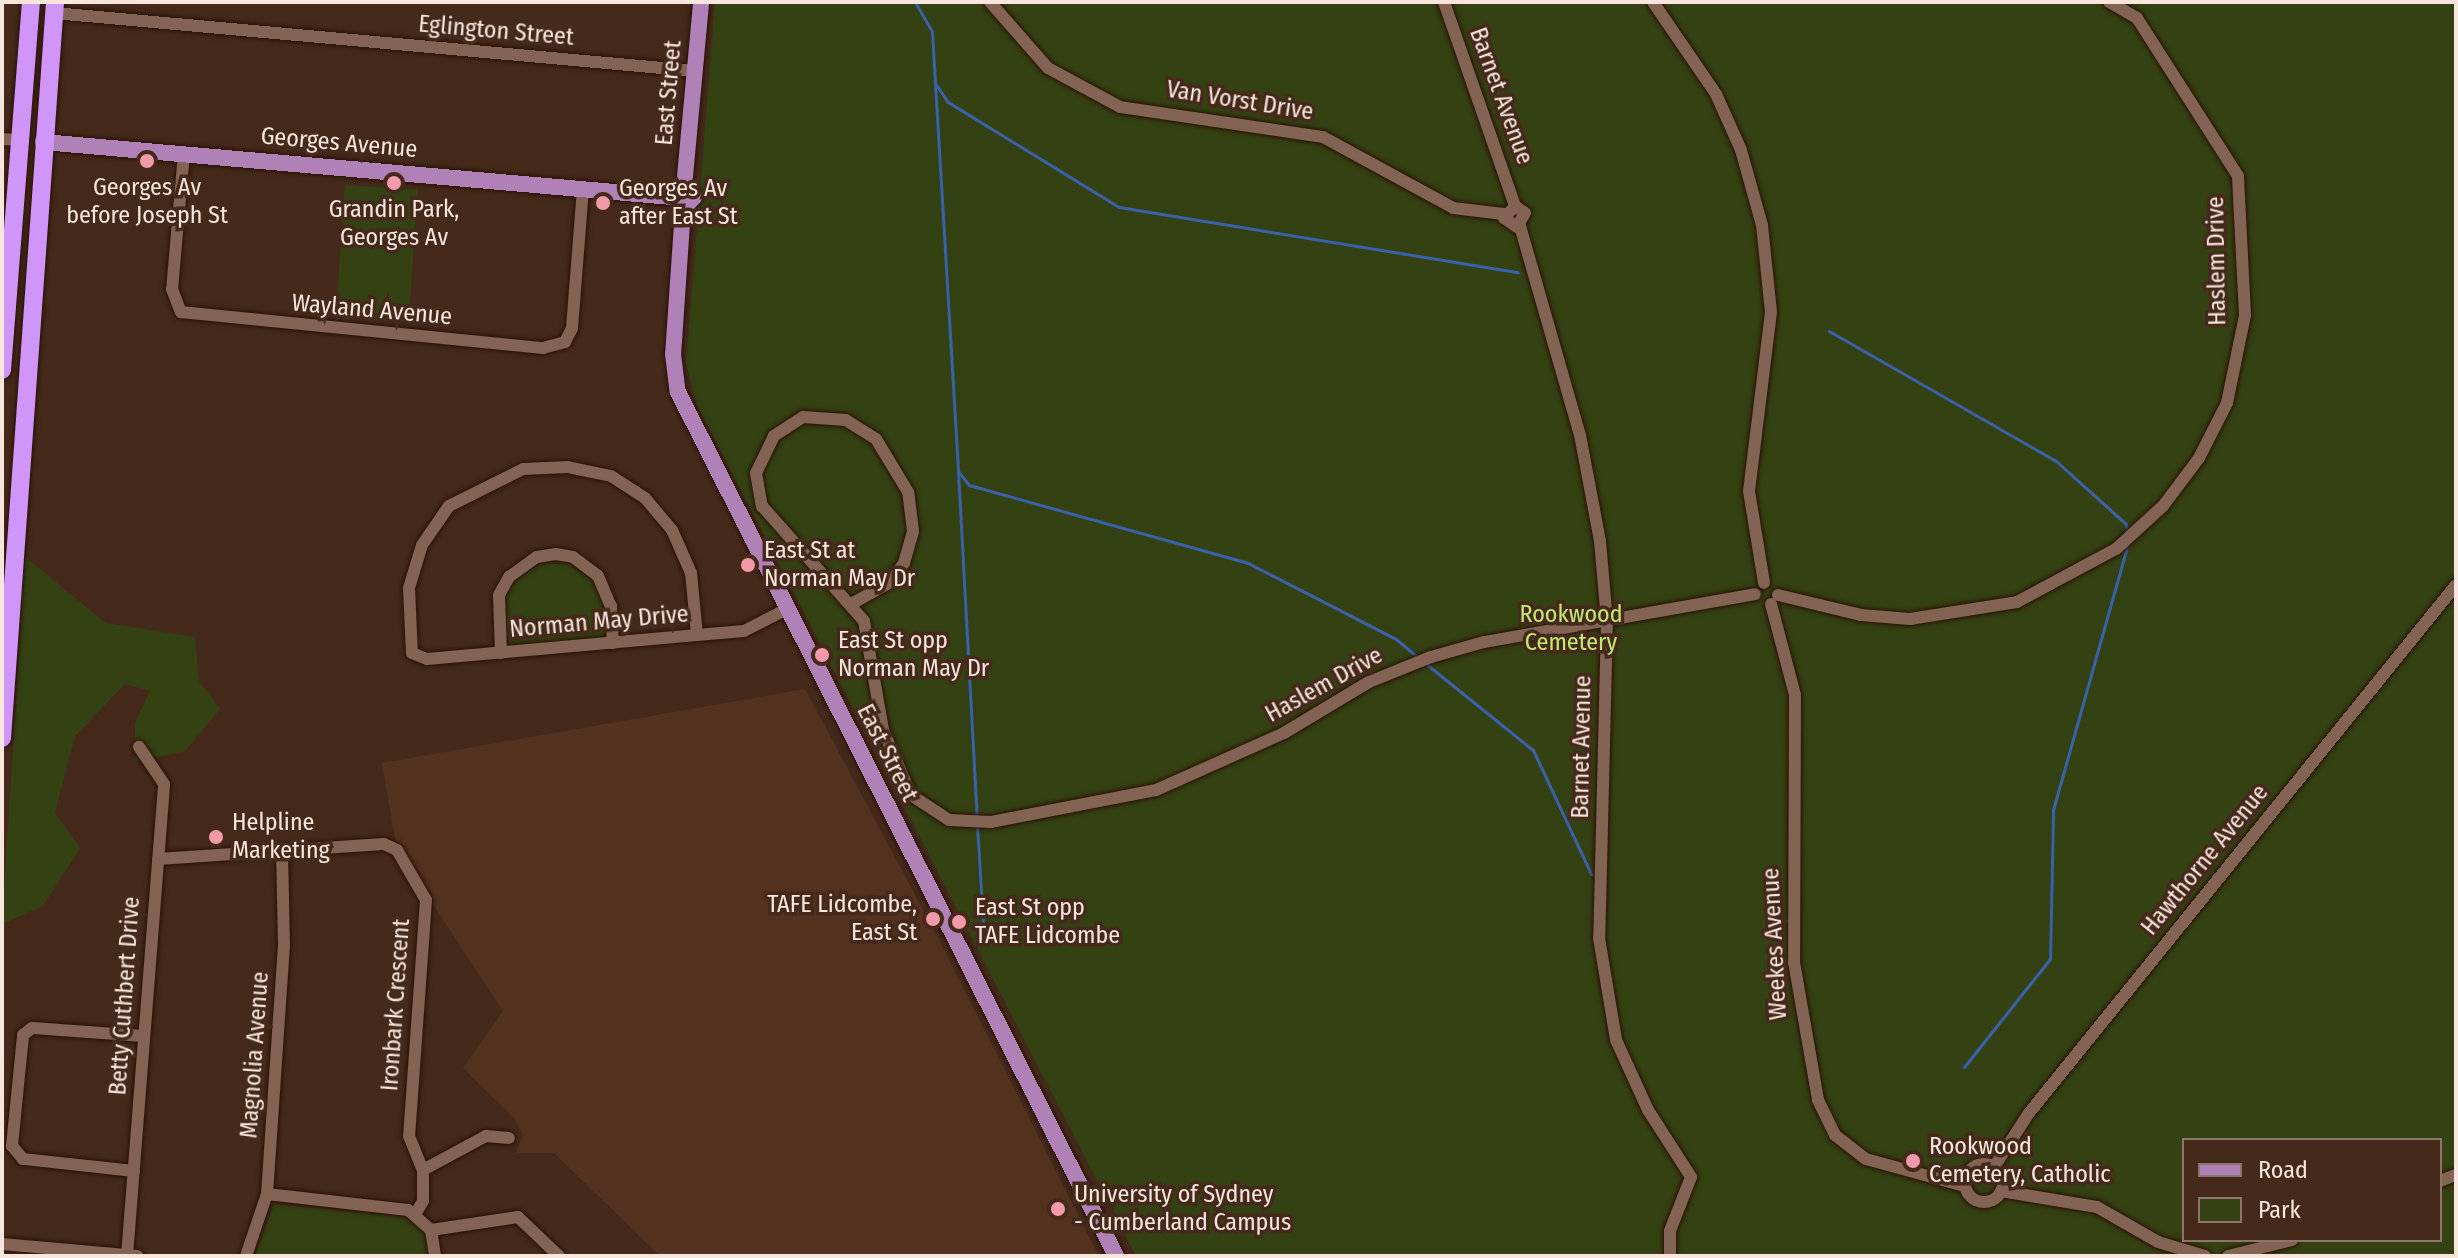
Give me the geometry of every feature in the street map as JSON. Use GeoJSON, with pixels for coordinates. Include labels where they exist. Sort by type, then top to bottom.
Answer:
{"type":"FeatureCollection","features":[{"type":"Feature","properties":{"kind":"highway"},"geometry":{"type":"LineString","coordinates":[[2,370],[11,140],[31,2]]}},
{"type":"Feature","properties":{"kind":"highway"},"geometry":{"type":"LineString","coordinates":[[2,738],[54,8]]}},
{"type":"Feature","properties":{"kind":"highway","name":"Georges Avenue"},"geometry":{"type":"LineString","coordinates":[[11,140],[43,142]]}},
{"type":"Feature","properties":{"kind":"main road","name":"East Street"},"geometry":{"type":"LineString","coordinates":[[701,2],[680,198],[674,380],[1116,1256]]}},
{"type":"Feature","properties":{"kind":"main road","name":"Georges Avenue"},"geometry":{"type":"LineString","coordinates":[[43,142],[680,198]]}},
{"type":"Feature","properties":{"kind":"street","name":"Van Vorst Drive"},"geometry":{"type":"LineString","coordinates":[[990,2],[1048,68],[1120,107],[1323,137],[1453,208],[1509,210]]}},
{"type":"Feature","properties":{"kind":"street","name":"Barnet Avenue"},"geometry":{"type":"LineString","coordinates":[[1444,2],[1509,210],[1525,213],[1520,226],[1587,464],[1607,621],[1599,938],[1616,1040],[1648,1110],[1691,1177],[1670,1231],[1670,1256]]}},
{"type":"Feature","properties":{"kind":"street"},"geometry":{"type":"LineString","coordinates":[[1653,2],[1716,94],[1741,150],[1762,225],[1771,312],[1749,491],[1760,603],[1774,600],[1774,585],[1760,588]]}},
{"type":"Feature","properties":{"kind":"street","name":"Haslem Drive"},"geometry":{"type":"LineString","coordinates":[[1774,600],[1883,618],[1952,617],[2017,602],[2116,549],[2135,533],[2199,458],[2227,403],[2245,315],[2238,176],[2137,18],[2109,2]]}},
{"type":"Feature","properties":{"kind":"street","name":"Eglington Street"},"geometry":{"type":"LineString","coordinates":[[54,8],[695,71]]}},
{"type":"Feature","properties":{"kind":"street","name":"Wayland Avenue"},"geometry":{"type":"LineString","coordinates":[[184,153],[172,289],[181,312],[543,348],[565,342],[572,328],[583,189]]}},
{"type":"Feature","properties":{"kind":"street"},"geometry":{"type":"LineString","coordinates":[[803,417],[846,420],[876,439],[908,492],[913,531],[904,563],[889,583],[853,603],[794,548],[762,506],[756,473],[774,436],[803,417]]}},
{"type":"Feature","properties":{"kind":"street","name":"Norman May Drive"},"geometry":{"type":"LineString","coordinates":[[697,635],[691,573],[672,530],[645,498],[611,476],[568,467],[523,469],[449,506],[422,545],[409,588],[412,653],[427,659],[744,631],[787,609]]}},
{"type":"Feature","properties":{"kind":"street"},"geometry":{"type":"LineString","coordinates":[[501,653],[499,595],[509,577],[537,557],[556,554],[573,557],[598,576],[611,606],[613,643]]}},
{"type":"Feature","properties":{"kind":"street","name":"Hawthorne Avenue"},"geometry":{"type":"LineString","coordinates":[[1994,1167],[2029,1113],[2456,585]]}},
{"type":"Feature","properties":{"kind":"street","name":"Haslem Drive"},"geometry":{"type":"LineString","coordinates":[[853,603],[871,644],[883,730],[896,769],[929,811],[967,822],[991,822],[1156,790],[1284,733],[1369,682],[1431,657],[1760,588]]}},
{"type":"Feature","properties":{"kind":"street","name":"Weekes Avenue"},"geometry":{"type":"LineString","coordinates":[[1774,600],[1795,695],[1794,962],[1818,1100],[1835,1135],[1860,1156],[1965,1186],[1981,1201],[2001,1191]]}},
{"type":"Feature","properties":{"kind":"street","name":"Betty Cuthbert Drive"},"geometry":{"type":"LineString","coordinates":[[130,1256],[164,784],[139,747]]}},
{"type":"Feature","properties":{"kind":"street","name":"Ironbark Crescent"},"geometry":{"type":"LineString","coordinates":[[158,859],[282,854],[384,844],[397,850],[426,900],[409,1136],[423,1170],[423,1201],[415,1215]]}},
{"type":"Feature","properties":{"kind":"street","name":"Magnolia Avenue"},"geometry":{"type":"LineString","coordinates":[[246,1256],[267,1194],[284,946],[282,854]]}},
{"type":"Feature","properties":{"kind":"street"},"geometry":{"type":"LineString","coordinates":[[134,1171],[23,1159],[12,1146],[23,1035],[32,1028],[144,1036]]}},
{"type":"Feature","properties":{"kind":"street"},"geometry":{"type":"LineString","coordinates":[[423,1170],[486,1136],[509,1138]]}},
{"type":"Feature","properties":{"kind":"street"},"geometry":{"type":"LineString","coordinates":[[1965,1186],[1971,1169],[1994,1167],[2001,1191],[2097,1207],[2158,1242],[2205,1256]]}},
{"type":"Feature","properties":{"kind":"street"},"geometry":{"type":"LineString","coordinates":[[267,1194],[415,1215],[431,1230],[435,1256]]}},
{"type":"Feature","properties":{"kind":"street"},"geometry":{"type":"LineString","coordinates":[[431,1230],[518,1217],[559,1256]]}},
{"type":"Feature","properties":{"kind":"street"},"geometry":{"type":"LineString","coordinates":[[2,1244],[130,1256]]}},
{"type":"Feature","properties":{"kind":"street"},"geometry":{"type":"LineString","coordinates":[[2228,1256],[2276,1251]]}},
{"type":"Feature","properties":{"kind":"shaded area"},"geometry":{"type":"Polygon","coordinates":[[[805,689],[936,934],[1099,1256],[660,1256],[554,1153],[516,1153],[523,1135],[514,1118],[463,1068],[503,1011],[397,850],[382,763],[805,689]]]}},
{"type":"Feature","properties":{"kind":"green space","name":"Rookwood Cemetery"},"geometry":{"type":"Polygon","coordinates":[[[715,2],[2456,2],[2456,1256],[1136,1256],[697,405],[686,364],[715,2]]]}},
{"type":"Feature","properties":{"kind":"green space"},"geometry":{"type":"Polygon","coordinates":[[[345,185],[418,190],[409,322],[336,317],[345,185]]]}},
{"type":"Feature","properties":{"kind":"green space"},"geometry":{"type":"Polygon","coordinates":[[[25,557],[106,623],[195,637],[199,681],[220,709],[184,752],[135,761],[135,723],[150,691],[125,684],[75,736],[55,813],[80,848],[43,906],[2,924],[25,557]]]}},
{"type":"Feature","properties":{"kind":"green space"},"geometry":{"type":"Polygon","coordinates":[[[568,563],[597,583],[608,637],[506,646],[503,603],[513,582],[535,565],[568,563]]]}},
{"type":"Feature","properties":{"kind":"green space"},"geometry":{"type":"Polygon","coordinates":[[[274,1204],[406,1217],[425,1234],[430,1256],[255,1256],[274,1204]]]}},
{"type":"Feature","properties":{"kind":"waterway"},"geometry":{"type":"LineString","coordinates":[[915,2],[932,32],[958,471],[969,485],[1248,563],[1396,639],[1419,658]]}},
{"type":"Feature","properties":{"kind":"waterway"},"geometry":{"type":"LineString","coordinates":[[935,83],[948,102],[1119,207],[1518,272]]}},
{"type":"Feature","properties":{"kind":"waterway"},"geometry":{"type":"LineString","coordinates":[[1829,331],[2056,461],[2126,524],[2127,531]]}},
{"type":"Feature","properties":{"kind":"waterway"},"geometry":{"type":"LineString","coordinates":[[958,471],[977,818]]}},
{"type":"Feature","properties":{"kind":"waterway"},"geometry":{"type":"LineString","coordinates":[[1964,1067],[2050,959],[2053,810],[2128,543]]}},
{"type":"Feature","properties":{"kind":"waterway"},"geometry":{"type":"LineString","coordinates":[[1425,663],[1533,750],[1591,874]]}},
{"type":"Feature","properties":{"kind":"waterway"},"geometry":{"type":"LineString","coordinates":[[977,826],[983,922]]}},
{"type":"Feature","properties":{"kind":"place","name":"Georges Av before Joseph St"},"geometry":{"type":"Point","coordinates":[147,161]}},
{"type":"Feature","properties":{"kind":"place","name":"Grandin Park, Georges Av"},"geometry":{"type":"Point","coordinates":[394,183]}},
{"type":"Feature","properties":{"kind":"place","name":"Georges Av after East St"},"geometry":{"type":"Point","coordinates":[603,203]}},
{"type":"Feature","properties":{"kind":"place","name":"East St at Norman May Dr"},"geometry":{"type":"Point","coordinates":[748,565]}},
{"type":"Feature","properties":{"kind":"place","name":"East St opp Norman May Dr"},"geometry":{"type":"Point","coordinates":[822,655]}},
{"type":"Feature","properties":{"kind":"place","name":"Helpline Marketing"},"geometry":{"type":"Point","coordinates":[216,837]}},
{"type":"Feature","properties":{"kind":"place","name":"TAFE Lidcombe, East St"},"geometry":{"type":"Point","coordinates":[933,919]}},
{"type":"Feature","properties":{"kind":"place","name":"East St opp TAFE Lidcombe"},"geometry":{"type":"Point","coordinates":[959,922]}},
{"type":"Feature","properties":{"kind":"place","name":"Rookwood Cemetery, Catholic"},"geometry":{"type":"Point","coordinates":[1913,1161]}},
{"type":"Feature","properties":{"kind":"place","name":"University of Sydney - Cumberland Campus"},"geometry":{"type":"Point","coordinates":[1058,1209]}}]}
